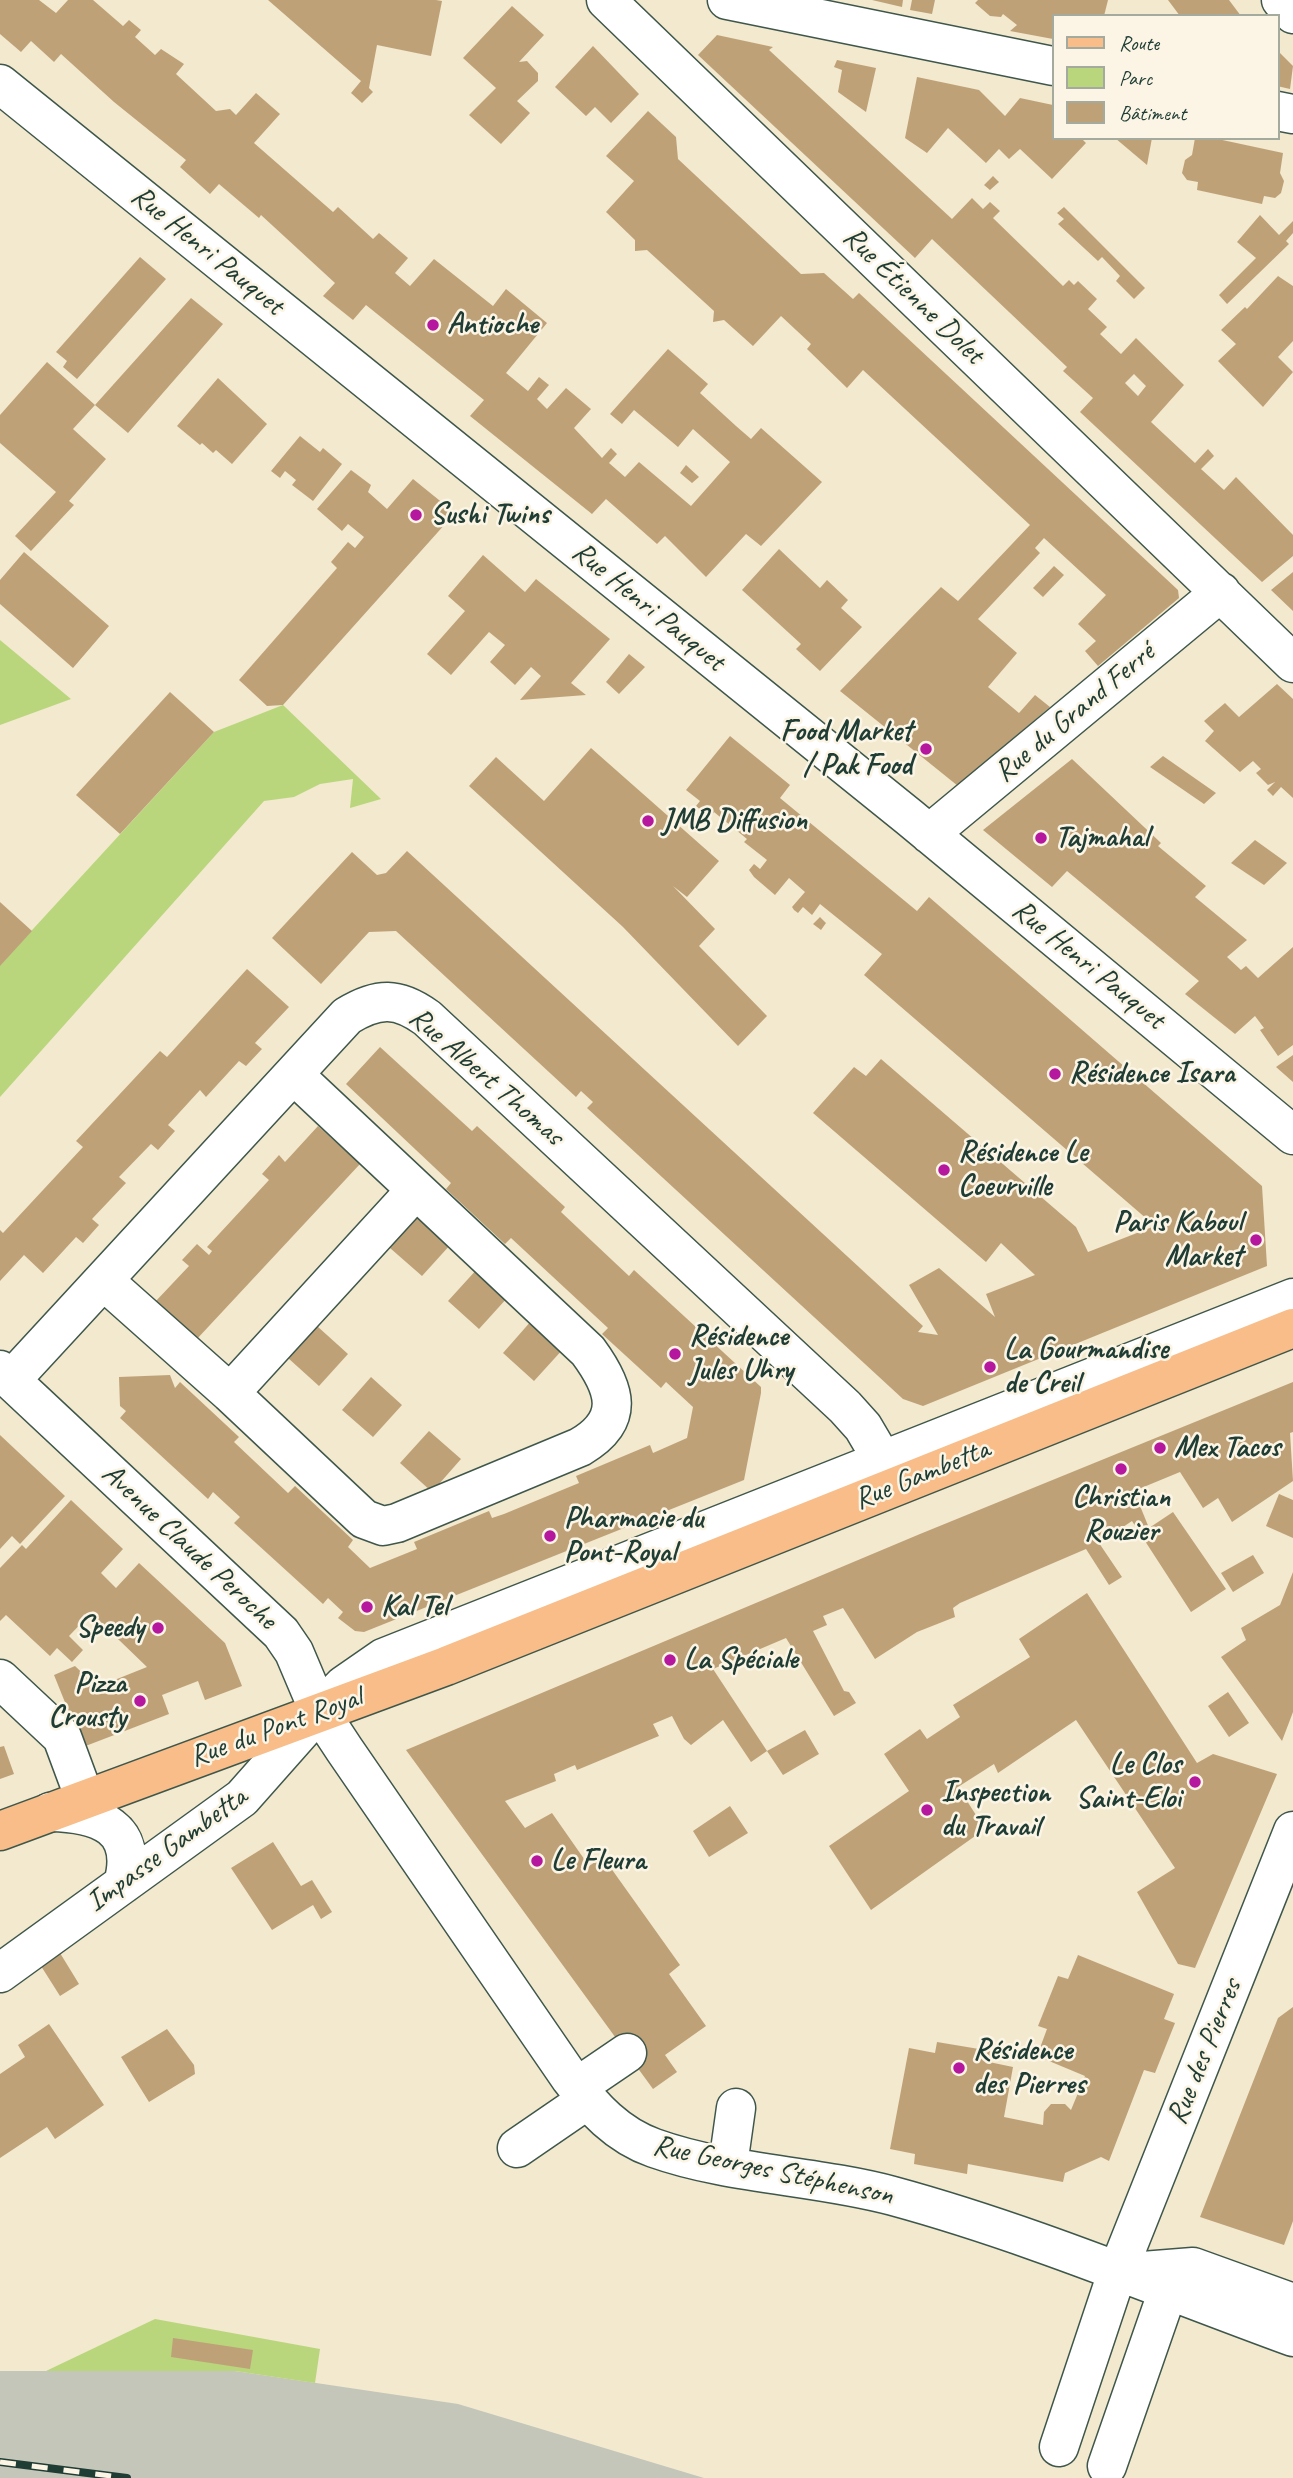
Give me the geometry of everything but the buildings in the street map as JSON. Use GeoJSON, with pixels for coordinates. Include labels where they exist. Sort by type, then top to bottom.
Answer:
{"type":"FeatureCollection","features":[{"type":"Feature","properties":{"kind":"main road","name":"Rue Gambetta"},"geometry":{"type":"LineString","coordinates":[[551,1623],[891,1473],[1293,1328]]}},
{"type":"Feature","properties":{"kind":"main road","name":"Rue du Pont Royal"},"geometry":{"type":"LineString","coordinates":[[0,1831],[551,1623]]}},
{"type":"Feature","properties":{"kind":"street","name":"Rue Étienne Dolet"},"geometry":{"type":"LineString","coordinates":[[606,0],[1293,663]]}},
{"type":"Feature","properties":{"kind":"street"},"geometry":{"type":"LineString","coordinates":[[727,0],[1052,66]]}},
{"type":"Feature","properties":{"kind":"street"},"geometry":{"type":"LineString","coordinates":[[1281,0],[1293,14]]}},
{"type":"Feature","properties":{"kind":"street","name":"Rue Henri Pauquet"},"geometry":{"type":"LineString","coordinates":[[0,84],[929,834],[1293,1135]]}},
{"type":"Feature","properties":{"kind":"street","name":"Rue du Grand Ferré"},"geometry":{"type":"LineString","coordinates":[[929,834],[1221,592]]}},
{"type":"Feature","properties":{"kind":"street","name":"Rue Albert Thomas"},"geometry":{"type":"LineString","coordinates":[[6,1375],[104,1281],[347,1016],[362,1007],[397,1001],[411,1006],[803,1366],[863,1427],[891,1473]]}},
{"type":"Feature","properties":{"kind":"street"},"geometry":{"type":"LineString","coordinates":[[104,1281],[230,1393],[364,1519],[383,1526],[397,1524],[580,1447],[606,1428],[611,1418],[610,1394],[600,1368],[588,1351],[294,1075]]}},
{"type":"Feature","properties":{"kind":"street"},"geometry":{"type":"LineString","coordinates":[[230,1393],[415,1191]]}},
{"type":"Feature","properties":{"kind":"street","name":"Impasse Gambetta"},"geometry":{"type":"LineString","coordinates":[[0,1973],[242,1798],[344,1685],[383,1658],[891,1473],[1293,1298]]}},
{"type":"Feature","properties":{"kind":"street","name":"Avenue Claude Peroche"},"geometry":{"type":"LineString","coordinates":[[6,1375],[266,1616],[294,1652],[319,1711],[344,1749]]}},
{"type":"Feature","properties":{"kind":"street"},"geometry":{"type":"LineString","coordinates":[[0,1679],[62,1737],[68,1806],[89,1815],[115,1832],[128,1857],[122,1884]]}},
{"type":"Feature","properties":{"kind":"street","name":"Rue Georges Stéphenson"},"geometry":{"type":"LineString","coordinates":[[344,1749],[582,2094],[608,2122],[630,2137],[654,2148],[728,2165],[894,2196],[1293,2337]]}},
{"type":"Feature","properties":{"kind":"street","name":"Rue des Pierres"},"geometry":{"type":"LineString","coordinates":[[1059,2447],[1117,2273],[1293,1831]]}},
{"type":"Feature","properties":{"kind":"street"},"geometry":{"type":"LineString","coordinates":[[517,2148],[626,2053]]}},
{"type":"Feature","properties":{"kind":"street"},"geometry":{"type":"LineString","coordinates":[[728,2165],[736,2108]]}},
{"type":"Feature","properties":{"kind":"street"},"geometry":{"type":"LineString","coordinates":[[1117,2273],[1194,2267],[1293,2303]]}},
{"type":"Feature","properties":{"kind":"street"},"geometry":{"type":"LineString","coordinates":[[1117,2273],[1164,2302],[1216,2326],[1293,2355]]}},
{"type":"Feature","properties":{"kind":"street"},"geometry":{"type":"LineString","coordinates":[[1107,2466],[1164,2302]]}},
{"type":"Feature","properties":{"kind":"shaded area"},"geometry":{"type":"Polygon","coordinates":[[[0,2371],[235,2371],[458,2404],[704,2478],[0,2478],[0,2371]]]}},
{"type":"Feature","properties":{"kind":"green space"},"geometry":{"type":"Polygon","coordinates":[[[0,640],[71,699],[0,725],[0,640]]]}},
{"type":"Feature","properties":{"kind":"green space"},"geometry":{"type":"Polygon","coordinates":[[[283,705],[381,799],[350,808],[353,779],[320,784],[294,797],[264,801],[0,1097],[0,965],[214,732],[283,705]]]}},
{"type":"Feature","properties":{"kind":"green space"},"geometry":{"type":"Polygon","coordinates":[[[155,2319],[320,2349],[315,2383],[235,2371],[46,2371],[155,2319]]]}},
{"type":"Feature","properties":{"kind":"railway"},"geometry":{"type":"LineString","coordinates":[[0,2462],[127,2478]]}},
{"type":"Feature","properties":{"kind":"place","name":"Antioche"},"geometry":{"type":"Point","coordinates":[433,325]}},
{"type":"Feature","properties":{"kind":"place","name":"Sushi Twins"},"geometry":{"type":"Point","coordinates":[416,515]}},
{"type":"Feature","properties":{"kind":"place","name":"Food Market / Pak Food"},"geometry":{"type":"Point","coordinates":[926,749]}},
{"type":"Feature","properties":{"kind":"place","name":"JMB Diffusion"},"geometry":{"type":"Point","coordinates":[648,821]}},
{"type":"Feature","properties":{"kind":"place","name":"Tajmahal"},"geometry":{"type":"Point","coordinates":[1041,838]}},
{"type":"Feature","properties":{"kind":"place","name":"Résidence Isara"},"geometry":{"type":"Point","coordinates":[1055,1074]}},
{"type":"Feature","properties":{"kind":"place","name":"Résidence Le Coeurville"},"geometry":{"type":"Point","coordinates":[944,1170]}},
{"type":"Feature","properties":{"kind":"place","name":"Paris Kaboul Market"},"geometry":{"type":"Point","coordinates":[1256,1240]}},
{"type":"Feature","properties":{"kind":"place","name":"Résidence Jules Uhry"},"geometry":{"type":"Point","coordinates":[675,1354]}},
{"type":"Feature","properties":{"kind":"place","name":"La Gourmandise de Creil"},"geometry":{"type":"Point","coordinates":[990,1367]}},
{"type":"Feature","properties":{"kind":"place","name":"Mex Tacos"},"geometry":{"type":"Point","coordinates":[1160,1448]}},
{"type":"Feature","properties":{"kind":"place","name":"Christian Rouzier"},"geometry":{"type":"Point","coordinates":[1121,1469]}},
{"type":"Feature","properties":{"kind":"place","name":"Pharmacie du Pont-Royal"},"geometry":{"type":"Point","coordinates":[550,1536]}},
{"type":"Feature","properties":{"kind":"place","name":"Kal Tel"},"geometry":{"type":"Point","coordinates":[367,1607]}},
{"type":"Feature","properties":{"kind":"place","name":"Speedy"},"geometry":{"type":"Point","coordinates":[158,1628]}},
{"type":"Feature","properties":{"kind":"place","name":"La Spéciale"},"geometry":{"type":"Point","coordinates":[670,1660]}},
{"type":"Feature","properties":{"kind":"place","name":"Pizza Crousty"},"geometry":{"type":"Point","coordinates":[140,1701]}},
{"type":"Feature","properties":{"kind":"place","name":"Le Clos Saint-Eloi"},"geometry":{"type":"Point","coordinates":[1195,1782]}},
{"type":"Feature","properties":{"kind":"place","name":"Inspection du Travail"},"geometry":{"type":"Point","coordinates":[927,1810]}},
{"type":"Feature","properties":{"kind":"place","name":"Le Fleura"},"geometry":{"type":"Point","coordinates":[537,1861]}},
{"type":"Feature","properties":{"kind":"place","name":"Résidence des Pierres"},"geometry":{"type":"Point","coordinates":[959,2068]}}]}
